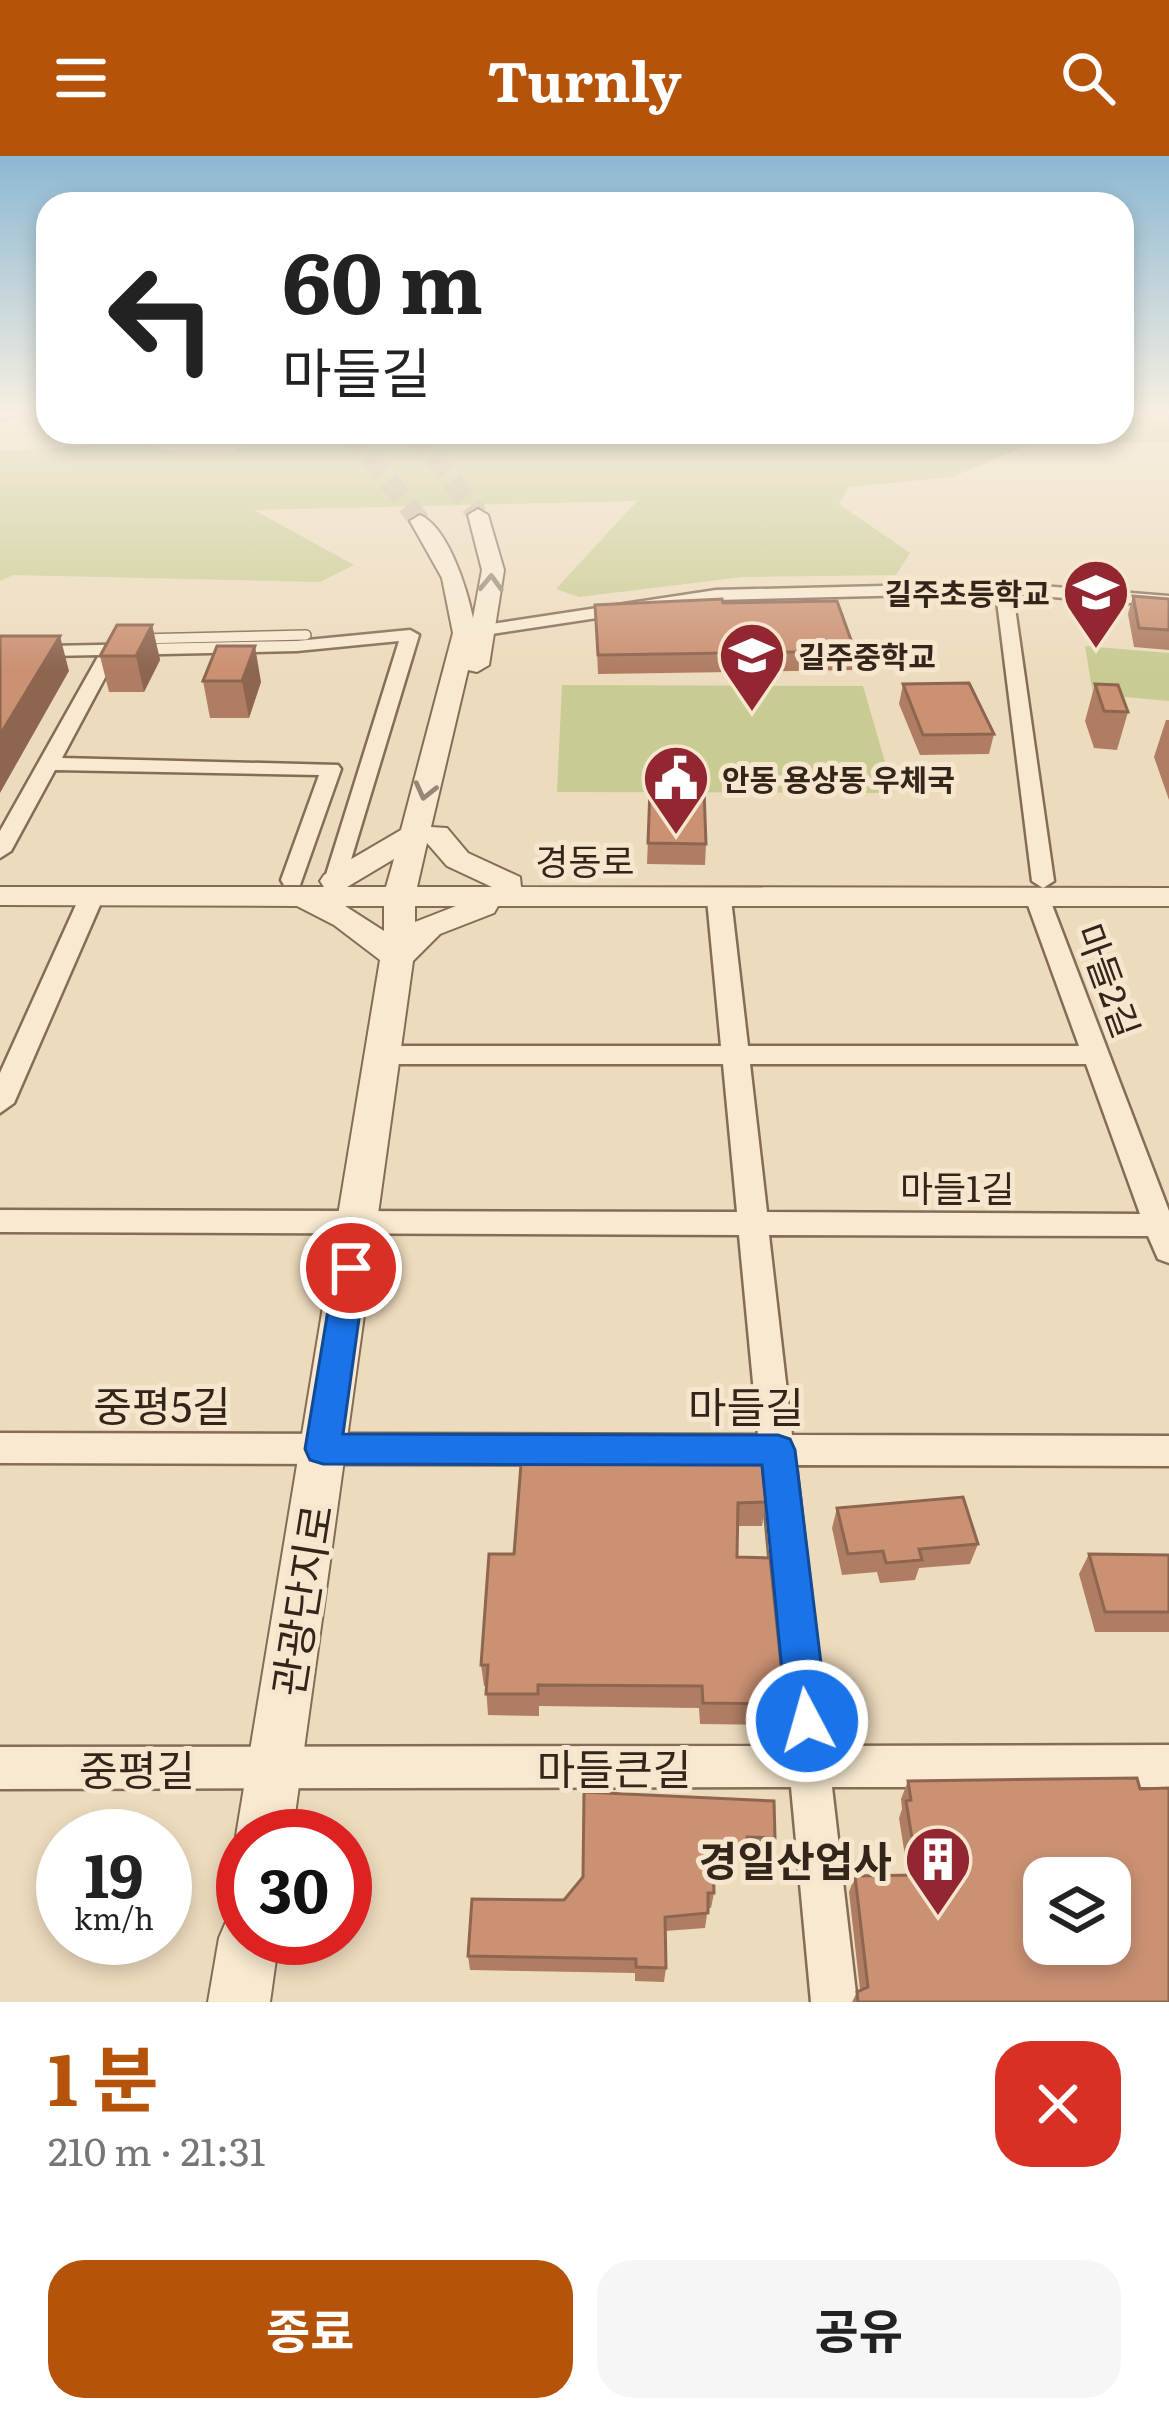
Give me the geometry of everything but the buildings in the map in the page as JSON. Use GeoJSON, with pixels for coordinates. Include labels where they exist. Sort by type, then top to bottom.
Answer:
{"type":"FeatureCollection","features":[{"type":"Feature","properties":{"kind":"street"},"geometry":{"type":"LineString","coordinates":[[399,947],[494,570],[478,515]]}},
{"type":"Feature","properties":{"kind":"street"},"geometry":{"type":"LineString","coordinates":[[420,521],[453,578],[475,631]]}},
{"type":"Feature","properties":{"kind":"street"},"geometry":{"type":"LineString","coordinates":[[475,631],[716,595],[1004,588],[1169,601]]}},
{"type":"Feature","properties":{"kind":"street","name":"마들2길"},"geometry":{"type":"LineString","coordinates":[[1004,588],[1040,889],[1096,1055],[1166,1234]]}},
{"type":"Feature","properties":{"kind":"street"},"geometry":{"type":"LineString","coordinates":[[0,652],[297,646],[410,635],[335,881]]}},
{"type":"Feature","properties":{"kind":"street"},"geometry":{"type":"LineString","coordinates":[[0,851],[118,650]]}},
{"type":"Feature","properties":{"kind":"street"},"geometry":{"type":"LineString","coordinates":[[49,764],[332,769],[296,888],[399,947]]}},
{"type":"Feature","properties":{"kind":"street"},"geometry":{"type":"LineString","coordinates":[[335,881],[425,835]]}},
{"type":"Feature","properties":{"kind":"street"},"geometry":{"type":"LineString","coordinates":[[425,835],[454,859],[509,890]]}},
{"type":"Feature","properties":{"kind":"street","name":"경동로"},"geometry":{"type":"LineString","coordinates":[[509,890],[719,899],[1169,880]]}},
{"type":"Feature","properties":{"kind":"street","name":"경동로"},"geometry":{"type":"LineString","coordinates":[[0,881],[509,890],[1040,889],[1169,897]]}},
{"type":"Feature","properties":{"kind":"street","name":"경동로"},"geometry":{"type":"LineString","coordinates":[[0,896],[296,888],[335,881],[414,889]]}},
{"type":"Feature","properties":{"kind":"street"},"geometry":{"type":"LineString","coordinates":[[399,947],[429,927],[509,890]]}},
{"type":"Feature","properties":{"kind":"street"},"geometry":{"type":"LineString","coordinates":[[0,1103],[92,896]]}},
{"type":"Feature","properties":{"kind":"street"},"geometry":{"type":"LineString","coordinates":[[719,899],[834,2002]]}},
{"type":"Feature","properties":{"kind":"street","name":"관광단지로"},"geometry":{"type":"LineString","coordinates":[[268,1809],[399,947]]}},
{"type":"Feature","properties":{"kind":"street"},"geometry":{"type":"LineString","coordinates":[[382,1055],[1096,1055]]}},
{"type":"Feature","properties":{"kind":"street","name":"마들1길"},"geometry":{"type":"LineString","coordinates":[[0,1221],[754,1224],[1166,1234]]}},
{"type":"Feature","properties":{"kind":"street","name":"중평5길"},"geometry":{"type":"LineString","coordinates":[[0,1448],[323,1449]]}},
{"type":"Feature","properties":{"kind":"street","name":"마들길"},"geometry":{"type":"LineString","coordinates":[[323,1449],[1169,1451]]}},
{"type":"Feature","properties":{"kind":"street","name":"마들큰길"},"geometry":{"type":"LineString","coordinates":[[275,1767],[1169,1766]]}},
{"type":"Feature","properties":{"kind":"street","name":"중평길"},"geometry":{"type":"LineString","coordinates":[[0,1768],[275,1767]]}},
{"type":"Feature","properties":{"kind":"street"},"geometry":{"type":"LineString","coordinates":[[239,2002],[245,1965]]}},
{"type":"Feature","properties":{"kind":"lane"},"geometry":{"type":"LineString","coordinates":[[118,650],[142,636],[306,635]]}},
{"type":"Feature","properties":{"kind":"green space"},"geometry":{"type":"Polygon","coordinates":[[[0,497],[843,497],[839,504],[910,553],[896,575],[742,577],[579,597],[556,589],[637,501],[254,510],[354,565],[320,582],[13,575],[0,581],[0,497]]]}},
{"type":"Feature","properties":{"kind":"green space"},"geometry":{"type":"Polygon","coordinates":[[[1085,646],[1169,653],[1169,701],[1093,694],[1085,646]]]}},
{"type":"Feature","properties":{"kind":"green space"},"geometry":{"type":"Polygon","coordinates":[[[562,685],[863,686],[894,793],[557,792],[562,685]]]}},
{"type":"Feature","properties":{"kind":"tunnel"},"geometry":{"type":"LineString","coordinates":[[401,497],[420,521]]}},
{"type":"Feature","properties":{"kind":"tunnel"},"geometry":{"type":"LineString","coordinates":[[464,497],[478,515]]}},
{"type":"Feature","properties":{"kind":"place","name":"길주초등학교"},"geometry":{"type":"Point","coordinates":[1096,651]}},
{"type":"Feature","properties":{"kind":"place","name":"길주중학교"},"geometry":{"type":"Point","coordinates":[752,714]}},
{"type":"Feature","properties":{"kind":"place","name":"안동 용상동 우체국"},"geometry":{"type":"Point","coordinates":[676,837]}},
{"type":"Feature","properties":{"kind":"place","name":"경일산업사"},"geometry":{"type":"Point","coordinates":[938,1918]}},
{"type":"Feature","properties":{"kind":"route"},"geometry":{"type":"LineString","coordinates":[[351,1268],[323,1449],[778,1450],[807,1721]]}}]}
